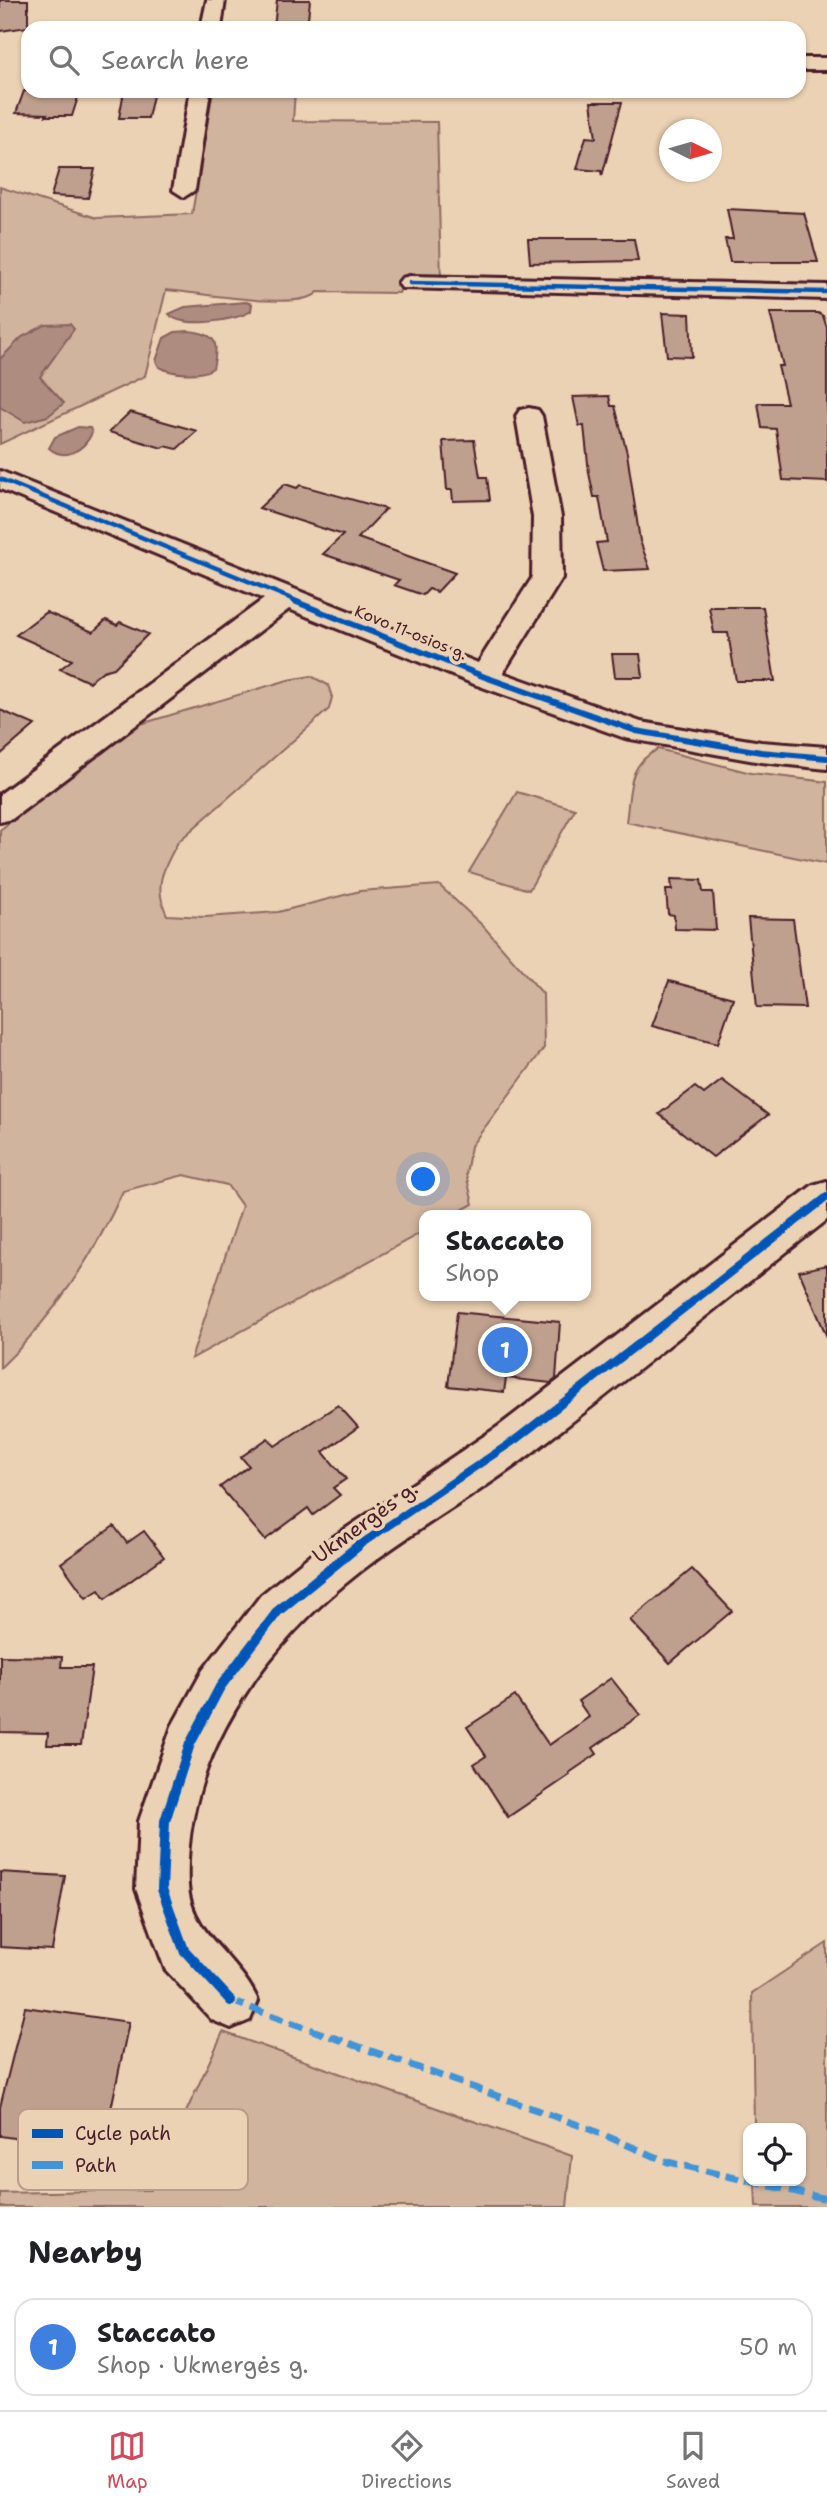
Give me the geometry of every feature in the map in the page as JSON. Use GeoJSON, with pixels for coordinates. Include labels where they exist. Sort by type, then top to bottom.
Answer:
{"type":"FeatureCollection","features":[{"type":"Feature","properties":{"kind":"street"},"geometry":{"type":"LineString","coordinates":[[212,21],[216,0]]}},
{"type":"Feature","properties":{"kind":"street"},"geometry":{"type":"LineString","coordinates":[[806,64],[827,64]]}},
{"type":"Feature","properties":{"kind":"street"},"geometry":{"type":"LineString","coordinates":[[184,190],[199,98]]}},
{"type":"Feature","properties":{"kind":"street"},"geometry":{"type":"LineString","coordinates":[[410,284],[827,292]]}},
{"type":"Feature","properties":{"kind":"street"},"geometry":{"type":"LineString","coordinates":[[485,677],[547,578],[547,517],[529,416]]}},
{"type":"Feature","properties":{"kind":"street","name":"Kovo 11-osios g."},"geometry":{"type":"LineString","coordinates":[[0,479],[485,677],[636,732],[761,752],[827,758]]}},
{"type":"Feature","properties":{"kind":"street"},"geometry":{"type":"LineString","coordinates":[[0,811],[286,597]]}},
{"type":"Feature","properties":{"kind":"street","name":"Ukmergės g."},"geometry":{"type":"LineString","coordinates":[[232,2001],[184,1950],[162,1889],[165,1821],[190,1744],[220,1687],[278,1611],[345,1555],[515,1440],[827,1197]]}},
{"type":"Feature","properties":{"kind":"shaded area"},"geometry":{"type":"Polygon","coordinates":[[[212,98],[295,98],[293,121],[437,122],[441,280],[405,280],[399,293],[318,292],[308,298],[270,301],[166,290],[145,376],[0,444],[0,187],[97,218],[192,214],[212,98]]]}},
{"type":"Feature","properties":{"kind":"shaded area"},"geometry":{"type":"Polygon","coordinates":[[[246,302],[252,304],[251,311],[222,320],[184,321],[169,314],[185,307],[246,302]]]}},
{"type":"Feature","properties":{"kind":"shaded area"},"geometry":{"type":"Polygon","coordinates":[[[70,324],[74,329],[40,377],[64,403],[48,416],[25,422],[0,407],[0,359],[22,337],[45,325],[70,324]]]}},
{"type":"Feature","properties":{"kind":"shaded area"},"geometry":{"type":"Polygon","coordinates":[[[175,332],[205,334],[214,341],[216,352],[213,368],[201,373],[186,374],[159,367],[156,361],[164,338],[175,332]]]}},
{"type":"Feature","properties":{"kind":"shaded area"},"geometry":{"type":"Polygon","coordinates":[[[78,427],[90,428],[92,433],[79,449],[61,454],[49,448],[55,437],[78,427]]]}},
{"type":"Feature","properties":{"kind":"shaded area"},"geometry":{"type":"Polygon","coordinates":[[[311,676],[328,685],[332,697],[329,709],[178,842],[160,886],[167,915],[205,917],[278,912],[360,891],[439,885],[484,927],[543,994],[544,1048],[471,1146],[466,1174],[473,1204],[462,1210],[419,1210],[419,1234],[191,1359],[242,1206],[227,1185],[184,1175],[123,1191],[99,1239],[70,1285],[37,1329],[0,1368],[0,830],[134,726],[288,680],[311,676]]]}},
{"type":"Feature","properties":{"kind":"shaded area"},"geometry":{"type":"Polygon","coordinates":[[[658,749],[751,773],[827,782],[827,864],[626,822],[635,771],[640,763],[658,749]]]}},
{"type":"Feature","properties":{"kind":"shaded area"},"geometry":{"type":"Polygon","coordinates":[[[517,792],[575,809],[529,890],[469,872],[517,792]]]}},
{"type":"Feature","properties":{"kind":"shaded area"},"geometry":{"type":"Polygon","coordinates":[[[827,1943],[827,2207],[756,2207],[755,2186],[806,2186],[806,2123],[754,2123],[752,1993],[827,1943]]]}},
{"type":"Feature","properties":{"kind":"shaded area"},"geometry":{"type":"Polygon","coordinates":[[[223,2032],[572,2156],[567,2207],[0,2207],[0,2193],[248,2190],[248,2109],[187,2109],[223,2032]]]}},
{"type":"Feature","properties":{"kind":"building"},"geometry":{"type":"Polygon","coordinates":[[[0,0],[28,0],[28,21],[21,21],[21,28],[0,31],[0,0]]]}},
{"type":"Feature","properties":{"kind":"building"},"geometry":{"type":"Polygon","coordinates":[[[277,0],[310,0],[308,21],[275,21],[277,0]]]}},
{"type":"Feature","properties":{"kind":"building"},"geometry":{"type":"Polygon","coordinates":[[[21,98],[78,98],[72,116],[16,113],[21,98]]]}},
{"type":"Feature","properties":{"kind":"building"},"geometry":{"type":"Polygon","coordinates":[[[123,98],[152,98],[148,118],[119,118],[123,98]]]}},
{"type":"Feature","properties":{"kind":"building"},"geometry":{"type":"Polygon","coordinates":[[[591,102],[622,102],[602,176],[601,171],[577,169],[586,137],[596,138],[591,102]]]}},
{"type":"Feature","properties":{"kind":"building"},"geometry":{"type":"Polygon","coordinates":[[[59,169],[95,169],[88,198],[51,196],[59,169]]]}},
{"type":"Feature","properties":{"kind":"building"},"geometry":{"type":"Polygon","coordinates":[[[727,209],[804,213],[818,262],[730,262],[725,239],[733,239],[727,209]]]}},
{"type":"Feature","properties":{"kind":"building"},"geometry":{"type":"Polygon","coordinates":[[[528,239],[634,239],[638,261],[530,263],[528,239]]]}},
{"type":"Feature","properties":{"kind":"building"},"geometry":{"type":"Polygon","coordinates":[[[662,313],[690,314],[692,357],[667,356],[662,313]]]}},
{"type":"Feature","properties":{"kind":"building"},"geometry":{"type":"Polygon","coordinates":[[[770,313],[818,313],[823,316],[827,328],[827,482],[783,480],[776,429],[762,428],[758,403],[787,403],[778,366],[783,366],[770,313]]]}},
{"type":"Feature","properties":{"kind":"building"},"geometry":{"type":"Polygon","coordinates":[[[609,396],[611,406],[615,406],[627,453],[640,541],[650,569],[603,571],[596,543],[607,542],[599,497],[594,497],[589,473],[584,426],[579,426],[573,397],[609,396]]]}},
{"type":"Feature","properties":{"kind":"building"},"geometry":{"type":"Polygon","coordinates":[[[130,412],[197,431],[177,449],[165,446],[162,448],[109,432],[130,412]]]}},
{"type":"Feature","properties":{"kind":"building"},"geometry":{"type":"Polygon","coordinates":[[[474,440],[480,477],[487,477],[490,500],[453,501],[452,490],[447,490],[443,441],[474,440]]]}},
{"type":"Feature","properties":{"kind":"building"},"geometry":{"type":"Polygon","coordinates":[[[285,484],[297,488],[300,485],[386,509],[358,538],[455,573],[437,592],[429,589],[423,595],[394,585],[399,580],[323,554],[343,535],[259,508],[285,484]]]}},
{"type":"Feature","properties":{"kind":"building"},"geometry":{"type":"Polygon","coordinates":[[[709,607],[763,607],[775,681],[736,681],[728,633],[714,633],[709,607]]]}},
{"type":"Feature","properties":{"kind":"building"},"geometry":{"type":"Polygon","coordinates":[[[46,612],[93,632],[106,620],[117,625],[120,622],[148,634],[114,668],[103,671],[89,682],[60,669],[72,660],[16,635],[46,612]]]}},
{"type":"Feature","properties":{"kind":"building"},"geometry":{"type":"Polygon","coordinates":[[[612,654],[640,654],[643,677],[615,677],[612,654]]]}},
{"type":"Feature","properties":{"kind":"building"},"geometry":{"type":"Polygon","coordinates":[[[0,710],[35,725],[0,755],[0,710]]]}},
{"type":"Feature","properties":{"kind":"building"},"geometry":{"type":"Polygon","coordinates":[[[671,879],[701,880],[703,892],[713,892],[716,930],[675,929],[674,915],[668,914],[666,890],[672,890],[671,879]]]}},
{"type":"Feature","properties":{"kind":"building"},"geometry":{"type":"Polygon","coordinates":[[[748,918],[793,919],[805,1008],[757,1007],[748,918]]]}},
{"type":"Feature","properties":{"kind":"building"},"geometry":{"type":"Polygon","coordinates":[[[669,981],[733,998],[718,1043],[652,1026],[669,981]]]}},
{"type":"Feature","properties":{"kind":"building"},"geometry":{"type":"Polygon","coordinates":[[[722,1080],[768,1115],[713,1157],[659,1114],[695,1087],[704,1094],[722,1080]]]}},
{"type":"Feature","properties":{"kind":"building"},"geometry":{"type":"Polygon","coordinates":[[[827,1265],[827,1337],[799,1271],[827,1265]]]}},
{"type":"Feature","properties":{"kind":"building"},"geometry":{"type":"Polygon","coordinates":[[[457,1312],[560,1322],[556,1379],[551,1383],[506,1378],[504,1392],[448,1386],[457,1312]]]}},
{"type":"Feature","properties":{"kind":"building"},"geometry":{"type":"Polygon","coordinates":[[[338,1405],[358,1427],[323,1452],[346,1479],[333,1488],[340,1495],[313,1515],[308,1508],[265,1540],[220,1487],[249,1466],[241,1457],[268,1438],[275,1446],[338,1405]]]}},
{"type":"Feature","properties":{"kind":"building"},"geometry":{"type":"Polygon","coordinates":[[[114,1526],[127,1543],[144,1531],[164,1557],[105,1599],[99,1590],[86,1598],[61,1563],[114,1526]]]}},
{"type":"Feature","properties":{"kind":"building"},"geometry":{"type":"Polygon","coordinates":[[[692,1569],[732,1611],[670,1663],[630,1620],[692,1569]]]}},
{"type":"Feature","properties":{"kind":"building"},"geometry":{"type":"Polygon","coordinates":[[[0,1656],[62,1657],[61,1667],[92,1667],[81,1745],[47,1745],[48,1733],[0,1732],[0,1656]]]}},
{"type":"Feature","properties":{"kind":"building"},"geometry":{"type":"Polygon","coordinates":[[[611,1678],[640,1715],[593,1748],[597,1754],[569,1773],[570,1775],[508,1817],[474,1764],[486,1756],[467,1727],[515,1696],[549,1745],[589,1717],[578,1701],[611,1678]]]}},
{"type":"Feature","properties":{"kind":"building"},"geometry":{"type":"Polygon","coordinates":[[[0,1872],[65,1876],[52,1950],[0,1947],[0,1872]]]}},
{"type":"Feature","properties":{"kind":"building"},"geometry":{"type":"Polygon","coordinates":[[[25,2007],[129,2022],[111,2109],[18,2109],[18,2139],[0,2136],[0,2107],[25,2007]]]}},
{"type":"Feature","properties":{"kind":"marked path"},"geometry":{"type":"LineString","coordinates":[[231,2001],[587,2128],[668,2162],[743,2180]]}},
{"type":"Feature","properties":{"kind":"marked path"},"geometry":{"type":"LineString","coordinates":[[771,2186],[827,2199]]}},
{"type":"Feature","properties":{"kind":"cycle path"},"geometry":{"type":"LineString","coordinates":[[410,283],[827,292]]}},
{"type":"Feature","properties":{"kind":"cycle path"},"geometry":{"type":"LineString","coordinates":[[0,479],[136,537],[485,677],[636,731],[761,752],[827,758]]}},
{"type":"Feature","properties":{"kind":"cycle path"},"geometry":{"type":"LineString","coordinates":[[231,2001],[184,1950],[162,1889],[165,1821],[190,1744],[220,1687],[278,1611],[345,1555],[515,1440],[827,1197]]}},
{"type":"Feature","properties":{"kind":"place","name":"Staccato"},"geometry":{"type":"Point","coordinates":[505,1350]}}]}
